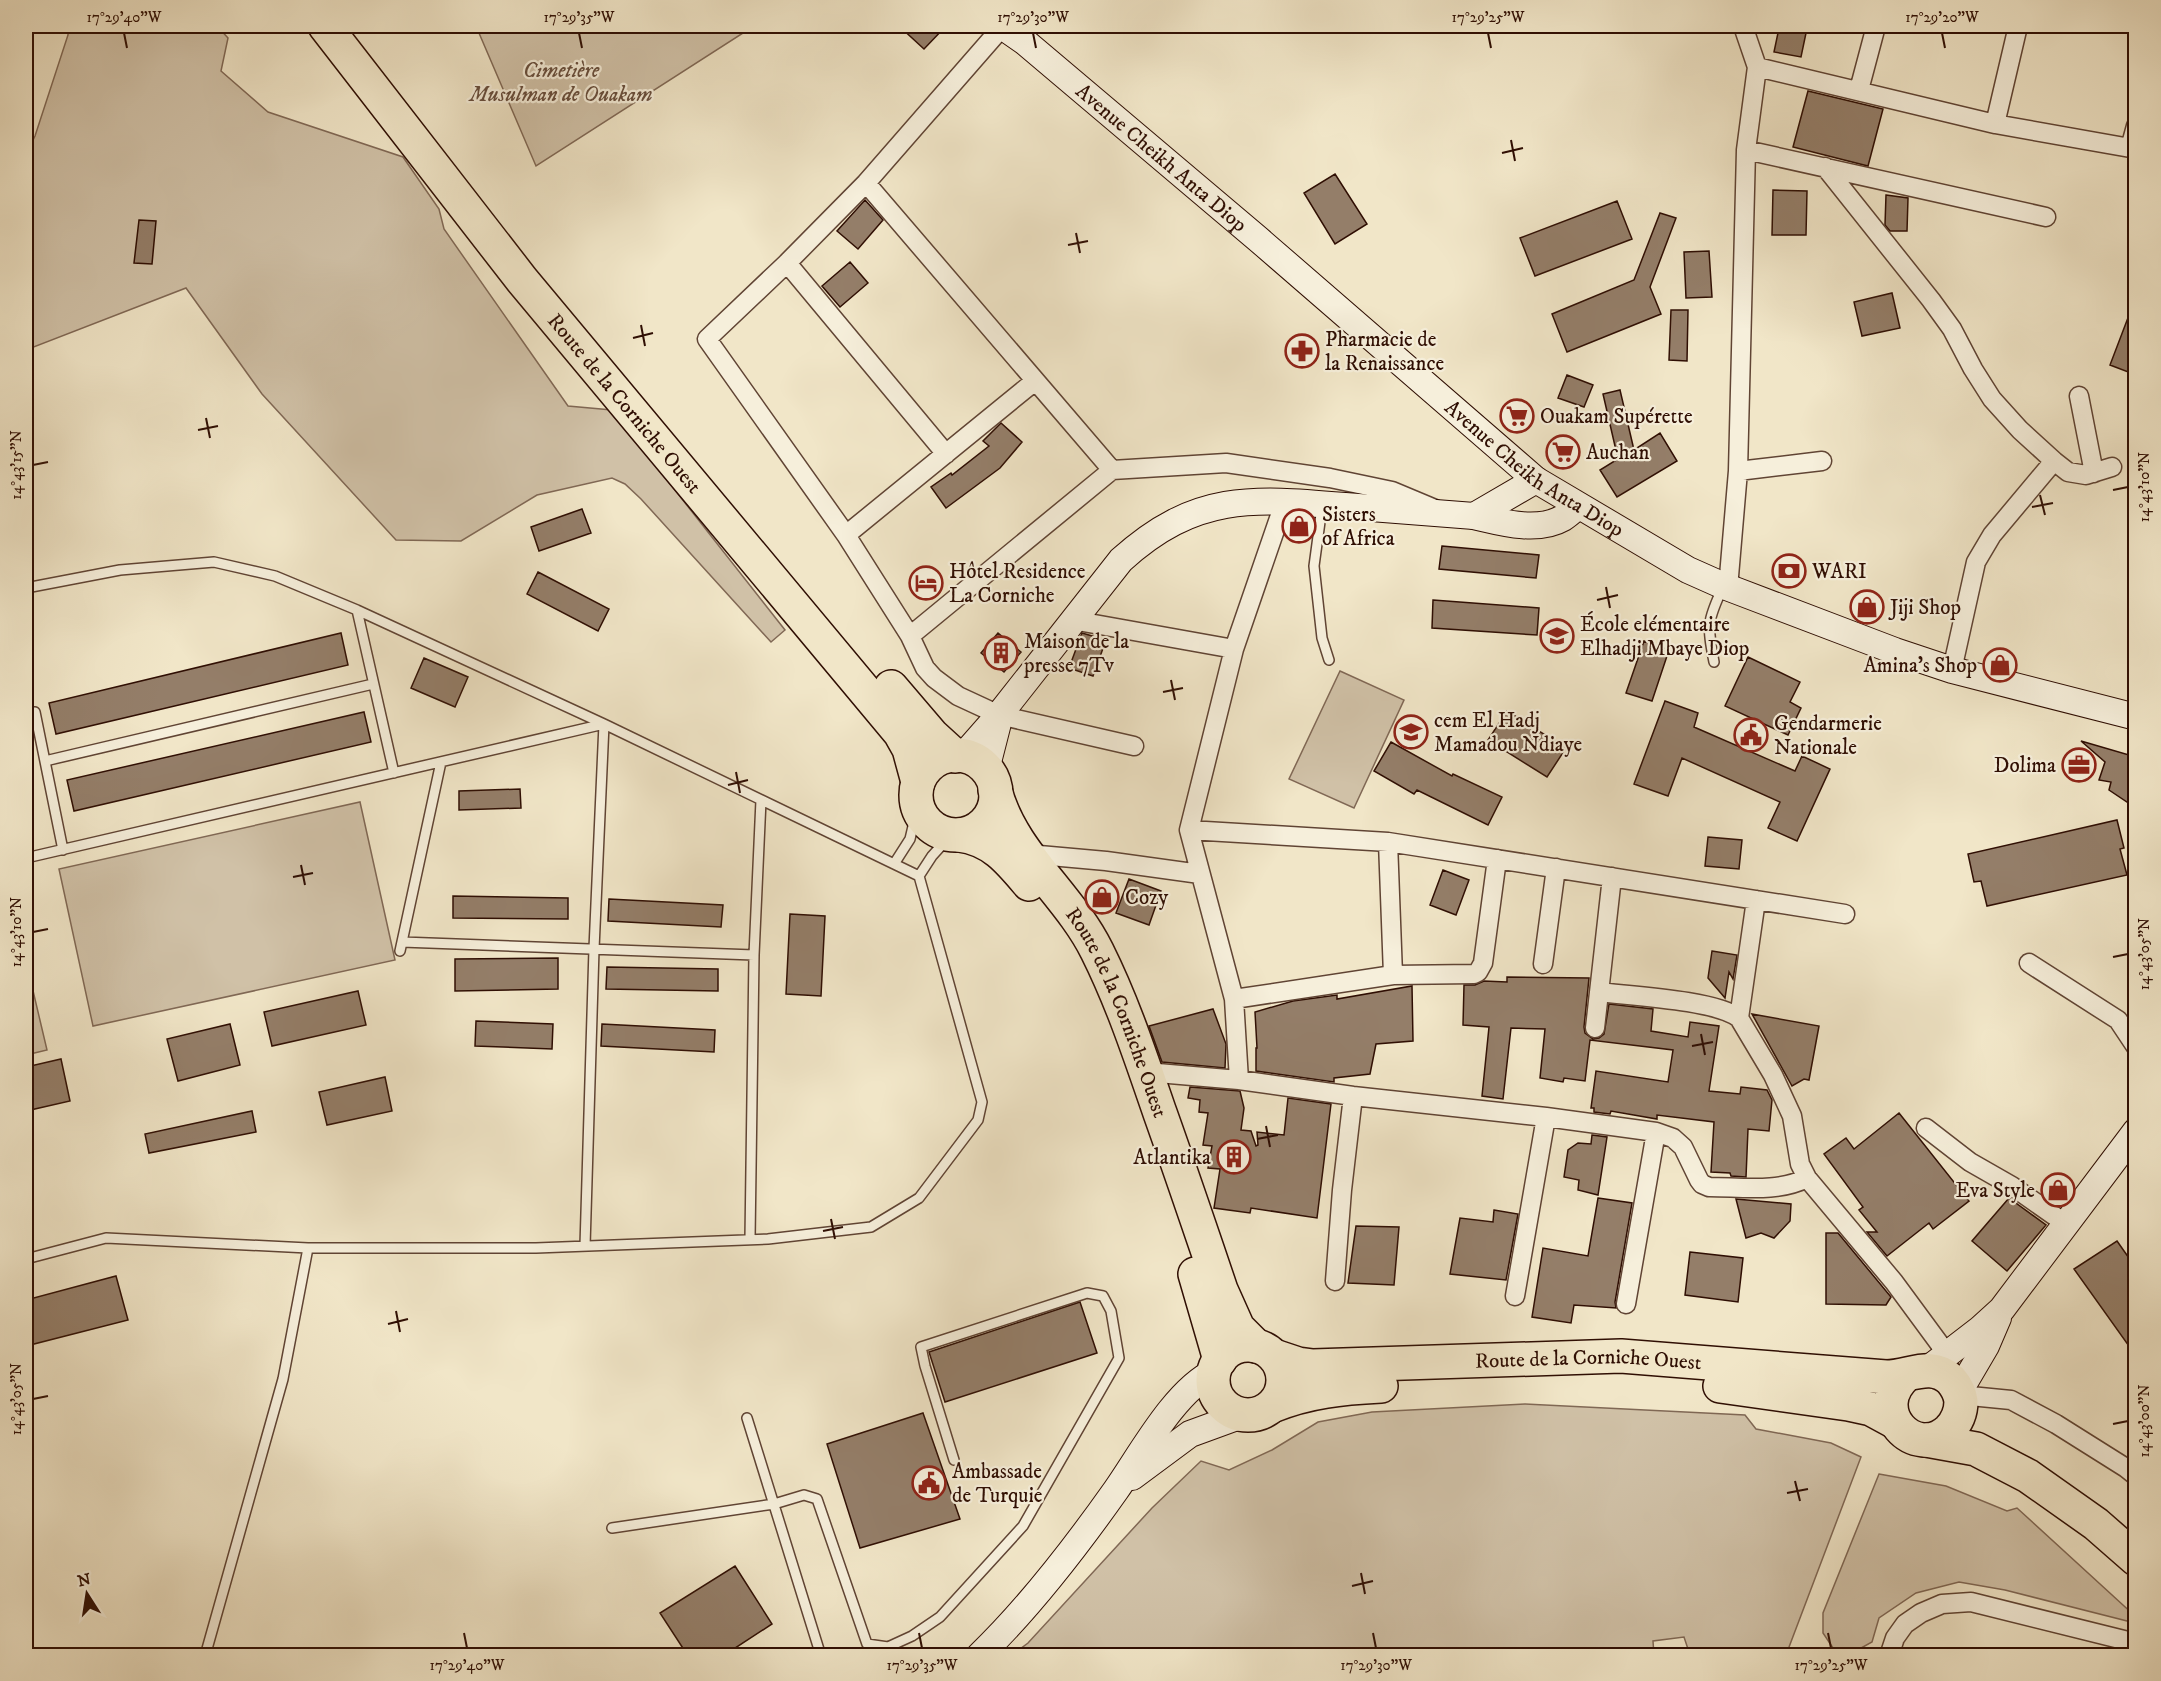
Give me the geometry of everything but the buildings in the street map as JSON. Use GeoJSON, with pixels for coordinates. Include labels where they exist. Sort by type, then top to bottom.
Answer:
{"type":"FeatureCollection","features":[{"type":"Feature","properties":{"kind":"highway","name":"Route de la Corniche Ouest"},"geometry":{"type":"LineString","coordinates":[[325,26],[522,280],[900,733],[909,749],[917,789]]}},
{"type":"Feature","properties":{"kind":"highway","name":"Route de la Corniche Ouest"},"geometry":{"type":"LineString","coordinates":[[350,26],[477,190],[621,366],[924,726],[975,768],[1028,854],[1096,949],[1122,1004],[1221,1290],[1238,1328],[1265,1351],[1298,1364],[1321,1366],[1621,1356],[1897,1377],[1927,1366]]}},
{"type":"Feature","properties":{"kind":"highway"},"geometry":{"type":"LineString","coordinates":[[945,757],[975,768],[995,803],[990,815],[972,832],[955,835],[940,832],[923,818],[917,789],[929,766],[945,757]]}},
{"type":"Feature","properties":{"kind":"highway","name":"Route de la Corniche Ouest"},"geometry":{"type":"LineString","coordinates":[[955,835],[974,837],[1006,857],[1047,908],[1074,948],[1108,1023],[1202,1296],[1217,1366]]}},
{"type":"Feature","properties":{"kind":"highway"},"geometry":{"type":"LineString","coordinates":[[1236,1348],[1265,1351],[1280,1365],[1283,1387],[1279,1398],[1257,1410],[1231,1411],[1222,1404],[1216,1394],[1213,1384],[1217,1366],[1227,1352],[1236,1348]]}},
{"type":"Feature","properties":{"kind":"highway"},"geometry":{"type":"LineString","coordinates":[[2136,1533],[2079,1487],[1988,1444],[1926,1440],[1908,1435],[1895,1422],[1891,1412],[1890,1401],[1898,1382],[1927,1366],[1947,1376],[1954,1383],[1988,1444],[2028,1476],[2096,1524],[2136,1559]]}},
{"type":"Feature","properties":{"kind":"highway","name":"Route de la Corniche Ouest"},"geometry":{"type":"LineString","coordinates":[[1257,1410],[1311,1392],[1351,1387],[1648,1378],[1758,1390],[1848,1404],[1871,1409],[1895,1422]]}},
{"type":"Feature","properties":{"kind":"highway"},"geometry":{"type":"LineString","coordinates":[[1926,1440],[1937,1438],[1955,1424],[1960,1414],[1960,1397]]}},
{"type":"Feature","properties":{"kind":"street"},"geometry":{"type":"LineString","coordinates":[[1003,26],[866,183],[707,339],[846,535],[910,636],[925,668],[934,678],[958,696],[999,716],[1134,746]]}},
{"type":"Feature","properties":{"kind":"street","name":"Avenue Cheikh Anta Diop"},"geometry":{"type":"LineString","coordinates":[[1003,26],[1025,42],[1258,239],[1536,480],[1578,506],[1688,570],[1726,587],[1895,651],[1952,670],[2136,717]]}},
{"type":"Feature","properties":{"kind":"street"},"geometry":{"type":"LineString","coordinates":[[1726,587],[1738,471],[1746,150],[1757,67],[1752,46],[1743,26]]}},
{"type":"Feature","properties":{"kind":"street"},"geometry":{"type":"LineString","coordinates":[[1859,90],[1876,26]]}},
{"type":"Feature","properties":{"kind":"street"},"geometry":{"type":"LineString","coordinates":[[1995,124],[2018,26]]}},
{"type":"Feature","properties":{"kind":"street"},"geometry":{"type":"LineString","coordinates":[[1757,67],[1995,124],[2133,149],[2136,126]]}},
{"type":"Feature","properties":{"kind":"street"},"geometry":{"type":"LineString","coordinates":[[1746,150],[2046,217]]}},
{"type":"Feature","properties":{"kind":"street"},"geometry":{"type":"LineString","coordinates":[[1825,167],[1931,300],[1952,329],[1992,399],[2020,430],[2068,472],[2094,473],[2112,468]]}},
{"type":"Feature","properties":{"kind":"street"},"geometry":{"type":"LineString","coordinates":[[866,183],[1112,470]]}},
{"type":"Feature","properties":{"kind":"street"},"geometry":{"type":"LineString","coordinates":[[787,263],[946,454]]}},
{"type":"Feature","properties":{"kind":"street"},"geometry":{"type":"LineString","coordinates":[[846,535],[1035,381]]}},
{"type":"Feature","properties":{"kind":"street"},"geometry":{"type":"LineString","coordinates":[[2079,396],[2094,473]]}},
{"type":"Feature","properties":{"kind":"street"},"geometry":{"type":"LineString","coordinates":[[1738,471],[1822,461]]}},
{"type":"Feature","properties":{"kind":"street"},"geometry":{"type":"LineString","coordinates":[[1952,670],[1976,562],[1992,535],[2054,461]]}},
{"type":"Feature","properties":{"kind":"street"},"geometry":{"type":"LineString","coordinates":[[910,636],[1112,470],[1226,463],[1329,478],[1392,491],[1406,495],[1444,514]]}},
{"type":"Feature","properties":{"kind":"street"},"geometry":{"type":"LineString","coordinates":[[1474,516],[1536,480]]}},
{"type":"Feature","properties":{"kind":"street"},"geometry":{"type":"LineString","coordinates":[[975,768],[999,716],[1121,560],[1144,539],[1194,513],[1247,501],[1285,501],[1474,516],[1506,524],[1531,525],[1562,519],[1578,506]]}},
{"type":"Feature","properties":{"kind":"street"},"geometry":{"type":"LineString","coordinates":[[1239,1080],[1233,999],[1189,830],[1234,649],[1285,501]]}},
{"type":"Feature","properties":{"kind":"street"},"geometry":{"type":"LineString","coordinates":[[1072,620],[1234,649]]}},
{"type":"Feature","properties":{"kind":"street"},"geometry":{"type":"LineString","coordinates":[[1189,830],[1388,842],[1845,914]]}},
{"type":"Feature","properties":{"kind":"street"},"geometry":{"type":"LineString","coordinates":[[1388,842],[1393,975]]}},
{"type":"Feature","properties":{"kind":"street"},"geometry":{"type":"LineString","coordinates":[[1028,854],[1106,861],[1200,874]]}},
{"type":"Feature","properties":{"kind":"street"},"geometry":{"type":"LineString","coordinates":[[1233,999],[1393,975],[1478,972],[1483,963],[1497,859]]}},
{"type":"Feature","properties":{"kind":"street"},"geometry":{"type":"LineString","coordinates":[[1543,964],[1556,868]]}},
{"type":"Feature","properties":{"kind":"street"},"geometry":{"type":"LineString","coordinates":[[1595,1028],[1612,878]]}},
{"type":"Feature","properties":{"kind":"street"},"geometry":{"type":"LineString","coordinates":[[1739,1018],[1756,900]]}},
{"type":"Feature","properties":{"kind":"street"},"geometry":{"type":"LineString","coordinates":[[2029,963],[2118,1020],[2136,1047]]}},
{"type":"Feature","properties":{"kind":"street"},"geometry":{"type":"LineString","coordinates":[[1599,992],[1713,1007],[1731,1012],[1739,1018],[1773,1075],[1792,1116],[1800,1164],[1807,1178],[1894,1282],[1927,1366],[1980,1329],[2002,1309],[2136,1131]]}},
{"type":"Feature","properties":{"kind":"street"},"geometry":{"type":"LineString","coordinates":[[1146,1072],[1239,1080],[1656,1132],[1673,1138],[1683,1146],[1699,1180],[1709,1187],[1776,1188],[1793,1185],[1807,1178]]}},
{"type":"Feature","properties":{"kind":"street"},"geometry":{"type":"LineString","coordinates":[[1335,1281],[1342,1190],[1353,1096]]}},
{"type":"Feature","properties":{"kind":"street"},"geometry":{"type":"LineString","coordinates":[[1515,1296],[1546,1117]]}},
{"type":"Feature","properties":{"kind":"street"},"geometry":{"type":"LineString","coordinates":[[1926,1128],[1970,1162],[2012,1186],[2066,1224]]}},
{"type":"Feature","properties":{"kind":"street"},"geometry":{"type":"LineString","coordinates":[[1626,1304],[1656,1132]]}},
{"type":"Feature","properties":{"kind":"street"},"geometry":{"type":"LineString","coordinates":[[2002,1309],[1960,1397],[2011,1400],[2056,1424],[2127,1468],[2136,1476]]}},
{"type":"Feature","properties":{"kind":"street"},"geometry":{"type":"LineString","coordinates":[[979,1656],[1049,1578],[1116,1490],[1160,1424],[1196,1384],[1217,1366]]}},
{"type":"Feature","properties":{"kind":"street"},"geometry":{"type":"LineString","coordinates":[[1116,1490],[1190,1434],[1257,1410]]}},
{"type":"Feature","properties":{"kind":"street"},"geometry":{"type":"LineString","coordinates":[[1889,1656],[1895,1638],[1905,1624],[1921,1613],[1942,1604],[1971,1602],[2136,1643]]}},
{"type":"Feature","properties":{"kind":"lane"},"geometry":{"type":"LineString","coordinates":[[1323,504],[1314,566],[1322,638],[1329,660]]}},
{"type":"Feature","properties":{"kind":"lane"},"geometry":{"type":"LineString","coordinates":[[26,588],[120,570],[214,561],[275,576],[357,610],[604,724],[919,876]]}},
{"type":"Feature","properties":{"kind":"lane"},"geometry":{"type":"LineString","coordinates":[[1714,662],[1708,630],[1712,610],[1726,587]]}},
{"type":"Feature","properties":{"kind":"lane"},"geometry":{"type":"LineString","coordinates":[[357,610],[394,773]]}},
{"type":"Feature","properties":{"kind":"lane"},"geometry":{"type":"LineString","coordinates":[[45,761],[373,684]]}},
{"type":"Feature","properties":{"kind":"lane"},"geometry":{"type":"LineString","coordinates":[[35,712],[63,850]]}},
{"type":"Feature","properties":{"kind":"lane"},"geometry":{"type":"LineString","coordinates":[[26,858],[604,724]]}},
{"type":"Feature","properties":{"kind":"lane"},"geometry":{"type":"LineString","coordinates":[[585,1246],[594,949],[604,724]]}},
{"type":"Feature","properties":{"kind":"lane"},"geometry":{"type":"LineString","coordinates":[[441,762],[401,946],[594,949],[754,955]]}},
{"type":"Feature","properties":{"kind":"lane"},"geometry":{"type":"LineString","coordinates":[[894,864],[910,839],[917,789]]}},
{"type":"Feature","properties":{"kind":"lane"},"geometry":{"type":"LineString","coordinates":[[750,1239],[754,955],[761,800]]}},
{"type":"Feature","properties":{"kind":"lane"},"geometry":{"type":"LineString","coordinates":[[26,1259],[106,1238],[308,1248],[536,1248],[750,1239],[872,1227],[919,1198],[978,1120],[982,1102],[919,876],[932,856],[955,835]]}},
{"type":"Feature","properties":{"kind":"lane"},"geometry":{"type":"LineString","coordinates":[[205,1656],[283,1379],[308,1248]]}},
{"type":"Feature","properties":{"kind":"lane"},"geometry":{"type":"LineString","coordinates":[[612,1527],[774,1504],[804,1495],[817,1499],[867,1644],[888,1647],[912,1636],[940,1617],[1023,1526],[1119,1358],[1111,1311],[1103,1296],[1087,1293],[921,1347],[954,1460]]}},
{"type":"Feature","properties":{"kind":"lane"},"geometry":{"type":"LineString","coordinates":[[747,1418],[821,1656]]}},
{"type":"Feature","properties":{"kind":"green space"},"geometry":{"type":"Polygon","coordinates":[[[68,26],[217,26],[228,38],[221,71],[268,112],[403,157],[439,209],[444,229],[568,406],[612,410],[785,630],[771,642],[641,499],[625,484],[612,478],[537,495],[461,541],[396,540],[262,394],[186,288],[26,350],[26,154],[35,136],[68,35],[68,26]]]}},
{"type":"Feature","properties":{"kind":"green space","name":"Cimetière Musulman de Ouakam"},"geometry":{"type":"Polygon","coordinates":[[[476,26],[754,26],[536,166],[476,26]]]}},
{"type":"Feature","properties":{"kind":"green space"},"geometry":{"type":"Polygon","coordinates":[[[1340,671],[1404,700],[1354,808],[1289,779],[1340,671]]]}},
{"type":"Feature","properties":{"kind":"green space"},"geometry":{"type":"Polygon","coordinates":[[[360,802],[395,960],[93,1026],[59,869],[360,802]]]}},
{"type":"Feature","properties":{"kind":"green space"},"geometry":{"type":"Polygon","coordinates":[[[26,961],[47,1050],[26,1055],[26,961]]]}},
{"type":"Feature","properties":{"kind":"green space"},"geometry":{"type":"Polygon","coordinates":[[[1525,1404],[1745,1415],[1756,1429],[1831,1443],[1861,1457],[1786,1655],[1690,1655],[1684,1637],[1653,1641],[1654,1656],[1012,1655],[1028,1643],[1152,1508],[1201,1461],[1229,1470],[1272,1450],[1318,1422],[1372,1412],[1525,1404]]]}},
{"type":"Feature","properties":{"kind":"green space"},"geometry":{"type":"Polygon","coordinates":[[[1879,1474],[1946,1486],[2007,1511],[2017,1508],[2135,1616],[2135,1623],[2005,1590],[1959,1582],[1916,1593],[1879,1618],[1872,1642],[1854,1652],[1835,1651],[1823,1633],[1823,1613],[1879,1474]]]}},
{"type":"Feature","properties":{"kind":"place","name":"Pharmacie de la Renaissance"},"geometry":{"type":"Point","coordinates":[1302,351]}},
{"type":"Feature","properties":{"kind":"place","name":"Ouakam Supérette"},"geometry":{"type":"Point","coordinates":[1517,416]}},
{"type":"Feature","properties":{"kind":"place","name":"Auchan"},"geometry":{"type":"Point","coordinates":[1563,452]}},
{"type":"Feature","properties":{"kind":"place","name":"Sisters of Africa"},"geometry":{"type":"Point","coordinates":[1299,526]}},
{"type":"Feature","properties":{"kind":"place","name":"WARI"},"geometry":{"type":"Point","coordinates":[1789,571]}},
{"type":"Feature","properties":{"kind":"place","name":"Hôtel Residence La Corniche"},"geometry":{"type":"Point","coordinates":[926,583]}},
{"type":"Feature","properties":{"kind":"place","name":"Jiji Shop"},"geometry":{"type":"Point","coordinates":[1867,607]}},
{"type":"Feature","properties":{"kind":"place","name":"École elémentaire Elhadji Mbaye Diop"},"geometry":{"type":"Point","coordinates":[1557,636]}},
{"type":"Feature","properties":{"kind":"place","name":"Maison de la presse 7Tv"},"geometry":{"type":"Point","coordinates":[1001,653]}},
{"type":"Feature","properties":{"kind":"place","name":"Amina's Shop"},"geometry":{"type":"Point","coordinates":[2000,665]}},
{"type":"Feature","properties":{"kind":"place","name":"cem El Hadj Mamadou Ndiaye"},"geometry":{"type":"Point","coordinates":[1411,732]}},
{"type":"Feature","properties":{"kind":"place","name":"Gendarmerie Nationale"},"geometry":{"type":"Point","coordinates":[1751,735]}},
{"type":"Feature","properties":{"kind":"place","name":"Dolima"},"geometry":{"type":"Point","coordinates":[2079,765]}},
{"type":"Feature","properties":{"kind":"place","name":"Cozy"},"geometry":{"type":"Point","coordinates":[1102,897]}},
{"type":"Feature","properties":{"kind":"place","name":"Atlantika"},"geometry":{"type":"Point","coordinates":[1234,1157]}},
{"type":"Feature","properties":{"kind":"place","name":"Eva Style"},"geometry":{"type":"Point","coordinates":[2058,1190]}},
{"type":"Feature","properties":{"kind":"place","name":"Ambassade de Turquie"},"geometry":{"type":"Point","coordinates":[929,1483]}}]}
